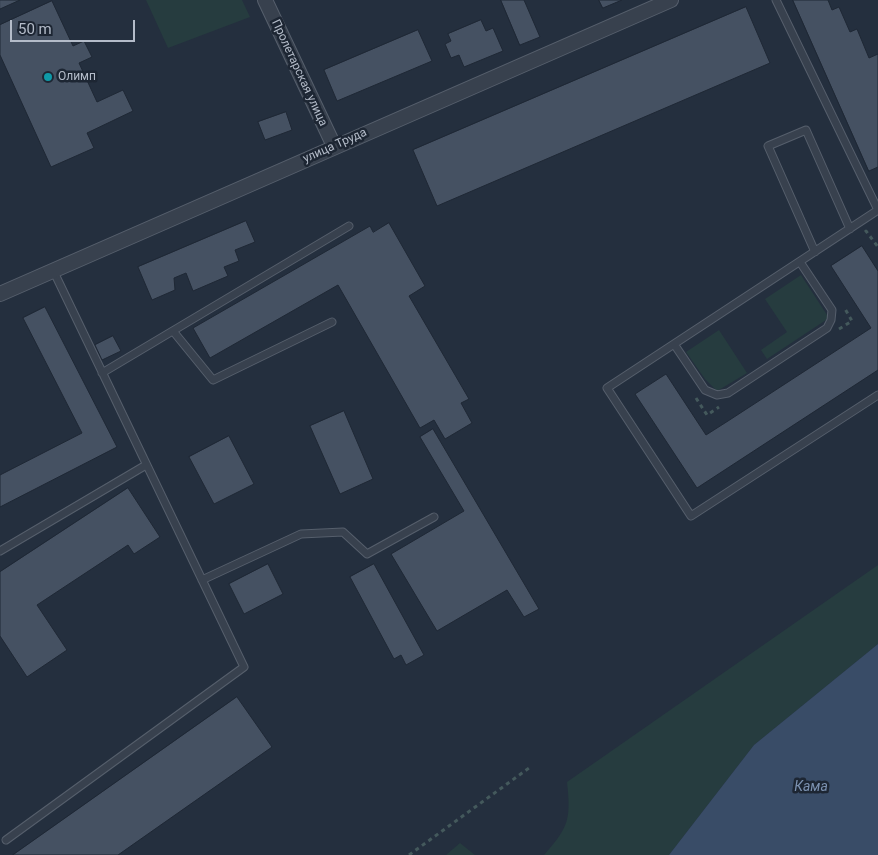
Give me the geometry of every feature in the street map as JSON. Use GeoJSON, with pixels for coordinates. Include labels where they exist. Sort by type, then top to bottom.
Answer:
{"type":"FeatureCollection","features":[{"type":"Feature","properties":{"kind":"street","name":"Пролетарская улица"},"geometry":{"type":"LineString","coordinates":[[265,0],[334,146]]}},
{"type":"Feature","properties":{"kind":"street","name":"улица Труда"},"geometry":{"type":"LineString","coordinates":[[0,294],[334,146],[671,0]]}},
{"type":"Feature","properties":{"kind":"lane"},"geometry":{"type":"LineString","coordinates":[[776,0],[878,210],[607,388],[691,516],[878,395]]}},
{"type":"Feature","properties":{"kind":"lane"},"geometry":{"type":"LineString","coordinates":[[815,252],[768,146],[806,130],[850,229]]}},
{"type":"Feature","properties":{"kind":"lane"},"geometry":{"type":"LineString","coordinates":[[102,373],[349,226]]}},
{"type":"Feature","properties":{"kind":"lane"},"geometry":{"type":"LineString","coordinates":[[674,344],[705,390],[717,395],[728,393],[826,328],[831,320],[832,310],[800,262]]}},
{"type":"Feature","properties":{"kind":"lane"},"geometry":{"type":"LineString","coordinates":[[6,840],[244,667],[53,270]]}},
{"type":"Feature","properties":{"kind":"lane"},"geometry":{"type":"LineString","coordinates":[[173,330],[212,380],[332,322]]}},
{"type":"Feature","properties":{"kind":"lane"},"geometry":{"type":"LineString","coordinates":[[0,551],[146,465]]}},
{"type":"Feature","properties":{"kind":"lane"},"geometry":{"type":"LineString","coordinates":[[202,580],[301,534],[343,532],[367,554],[434,517]]}},
{"type":"Feature","properties":{"kind":"path"},"geometry":{"type":"LineString","coordinates":[[409,855],[529,768]]}},
{"type":"Feature","properties":{"kind":"green space"},"geometry":{"type":"Polygon","coordinates":[[[146,0],[242,0],[250,17],[168,48],[146,0]]]}},
{"type":"Feature","properties":{"kind":"green space"},"geometry":{"type":"Polygon","coordinates":[[[801,275],[829,318],[767,359],[761,350],[787,332],[765,299],[801,275]]]}},
{"type":"Feature","properties":{"kind":"green space"},"geometry":{"type":"Polygon","coordinates":[[[719,330],[747,373],[717,391],[705,379],[686,352],[719,330]]]}},
{"type":"Feature","properties":{"kind":"green space"},"geometry":{"type":"Polygon","coordinates":[[[878,565],[878,644],[754,745],[669,855],[544,855],[559,837],[566,822],[569,805],[567,782],[878,565]]]}},
{"type":"Feature","properties":{"kind":"green space"},"geometry":{"type":"Polygon","coordinates":[[[460,843],[475,855],[446,855],[460,843]]]}},
{"type":"Feature","properties":{"kind":"water","name":"Кама"},"geometry":{"type":"Polygon","coordinates":[[[878,644],[878,855],[669,855],[754,745],[878,644]]]}},
{"type":"Feature","properties":{"kind":"building"},"geometry":{"type":"Polygon","coordinates":[[[0,0],[20,0],[0,9],[0,0]]]}},
{"type":"Feature","properties":{"kind":"building"},"geometry":{"type":"Polygon","coordinates":[[[501,0],[524,0],[540,37],[520,45],[501,0]]]}},
{"type":"Feature","properties":{"kind":"building"},"geometry":{"type":"Polygon","coordinates":[[[599,0],[622,0],[603,8],[599,0]]]}},
{"type":"Feature","properties":{"kind":"building"},"geometry":{"type":"Polygon","coordinates":[[[793,0],[828,0],[832,10],[839,7],[850,32],[857,29],[869,58],[878,54],[878,167],[869,171],[793,0]]]}},
{"type":"Feature","properties":{"kind":"building","name":"Олимп"},"geometry":{"type":"Polygon","coordinates":[[[52,1],[73,46],[84,41],[92,57],[79,63],[97,102],[123,90],[133,111],[87,133],[94,148],[51,167],[0,55],[0,25],[52,1]]]}},
{"type":"Feature","properties":{"kind":"building"},"geometry":{"type":"Polygon","coordinates":[[[746,7],[770,63],[437,206],[413,150],[746,7]]]}},
{"type":"Feature","properties":{"kind":"building"},"geometry":{"type":"Polygon","coordinates":[[[481,20],[486,31],[493,28],[503,51],[464,67],[459,55],[451,58],[445,44],[451,41],[448,34],[481,20]]]}},
{"type":"Feature","properties":{"kind":"building"},"geometry":{"type":"Polygon","coordinates":[[[418,30],[432,61],[337,101],[324,70],[418,30]]]}},
{"type":"Feature","properties":{"kind":"building"},"geometry":{"type":"Polygon","coordinates":[[[286,112],[292,130],[265,140],[258,122],[286,112]]]}},
{"type":"Feature","properties":{"kind":"building"},"geometry":{"type":"Polygon","coordinates":[[[246,221],[255,242],[235,250],[239,261],[224,267],[228,276],[193,291],[186,273],[174,278],[175,290],[152,300],[138,267],[246,221]]]}},
{"type":"Feature","properties":{"kind":"building"},"geometry":{"type":"Polygon","coordinates":[[[389,223],[425,286],[409,296],[469,399],[461,403],[472,423],[445,439],[434,420],[420,428],[338,285],[210,358],[193,328],[370,226],[373,232],[389,223]]]}},
{"type":"Feature","properties":{"kind":"building"},"geometry":{"type":"Polygon","coordinates":[[[862,246],[878,271],[878,370],[697,488],[635,394],[666,374],[706,435],[871,328],[831,266],[862,246]]]}},
{"type":"Feature","properties":{"kind":"building"},"geometry":{"type":"Polygon","coordinates":[[[45,307],[117,447],[0,507],[0,475],[82,433],[23,318],[45,307]]]}},
{"type":"Feature","properties":{"kind":"building"},"geometry":{"type":"Polygon","coordinates":[[[113,336],[121,351],[102,360],[95,345],[113,336]]]}},
{"type":"Feature","properties":{"kind":"building"},"geometry":{"type":"Polygon","coordinates":[[[344,411],[373,479],[340,494],[310,426],[344,411]]]}},
{"type":"Feature","properties":{"kind":"building"},"geometry":{"type":"Polygon","coordinates":[[[433,429],[539,609],[524,617],[507,590],[437,631],[391,554],[464,511],[420,437],[433,429]]]}},
{"type":"Feature","properties":{"kind":"building"},"geometry":{"type":"Polygon","coordinates":[[[229,436],[254,484],[214,504],[189,457],[229,436]]]}},
{"type":"Feature","properties":{"kind":"building"},"geometry":{"type":"Polygon","coordinates":[[[128,488],[160,537],[134,554],[128,545],[37,605],[67,650],[27,677],[0,636],[0,572],[128,488]]]}},
{"type":"Feature","properties":{"kind":"building"},"geometry":{"type":"Polygon","coordinates":[[[268,564],[283,594],[244,614],[229,584],[268,564]]]}},
{"type":"Feature","properties":{"kind":"building"},"geometry":{"type":"Polygon","coordinates":[[[374,564],[424,655],[406,665],[401,655],[394,659],[350,577],[374,564]]]}},
{"type":"Feature","properties":{"kind":"building"},"geometry":{"type":"Polygon","coordinates":[[[237,697],[272,747],[118,855],[13,855],[237,697]]]}},
{"type":"Feature","properties":{"kind":"place","name":"Олимп"},"geometry":{"type":"Point","coordinates":[48,77]}}]}
